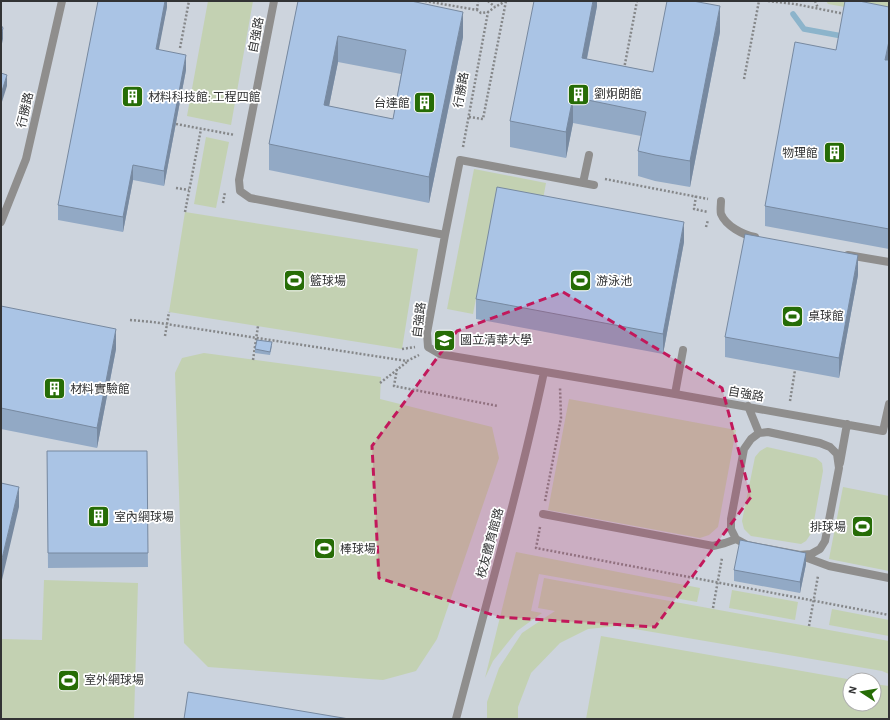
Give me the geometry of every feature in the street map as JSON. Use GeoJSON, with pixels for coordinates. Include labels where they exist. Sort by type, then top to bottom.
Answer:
{"type":"FeatureCollection","features":[{"type":"Feature","properties":{"kind":"lane","name":"行勝路"},"geometry":{"type":"LineString","coordinates":[[1,222],[26,159],[62,1]]}},
{"type":"Feature","properties":{"kind":"lane","name":"自強路"},"geometry":{"type":"LineString","coordinates":[[274,1],[239,180],[240,191],[250,198],[445,235],[427,333],[428,347],[440,354],[886,431],[889,404]]}},
{"type":"Feature","properties":{"kind":"lane"},"geometry":{"type":"LineString","coordinates":[[584,179],[589,155]]}},
{"type":"Feature","properties":{"kind":"lane"},"geometry":{"type":"LineString","coordinates":[[445,235],[460,160],[584,179],[594,185]]}},
{"type":"Feature","properties":{"kind":"lane"},"geometry":{"type":"LineString","coordinates":[[721,201],[721,214],[730,227],[751,236],[766,239]]}},
{"type":"Feature","properties":{"kind":"lane"},"geometry":{"type":"LineString","coordinates":[[843,254],[889,262]]}},
{"type":"Feature","properties":{"kind":"lane"},"geometry":{"type":"LineString","coordinates":[[675,394],[683,350]]}},
{"type":"Feature","properties":{"kind":"lane","name":"校友體育館路"},"geometry":{"type":"LineString","coordinates":[[456,719],[510,513],[544,372]]}},
{"type":"Feature","properties":{"kind":"lane"},"geometry":{"type":"LineString","coordinates":[[748,406],[759,433]]}},
{"type":"Feature","properties":{"kind":"lane"},"geometry":{"type":"LineString","coordinates":[[800,555],[816,552],[825,541],[847,424]]}},
{"type":"Feature","properties":{"kind":"lane"},"geometry":{"type":"LineString","coordinates":[[839,468],[837,454],[830,447],[820,443],[768,432],[759,433],[750,439],[744,449],[731,519],[731,529],[736,539],[747,545],[800,555],[821,564],[889,578]]}},
{"type":"Feature","properties":{"kind":"lane"},"geometry":{"type":"LineString","coordinates":[[543,514],[713,546],[736,539]]}},
{"type":"Feature","properties":{"kind":"path"},"geometry":{"type":"LineString","coordinates":[[180,48],[189,1]]}},
{"type":"Feature","properties":{"kind":"path"},"geometry":{"type":"LineString","coordinates":[[425,1],[477,10],[481,13],[488,12],[506,1]]}},
{"type":"Feature","properties":{"kind":"path"},"geometry":{"type":"LineString","coordinates":[[477,10],[478,1]]}},
{"type":"Feature","properties":{"kind":"path"},"geometry":{"type":"LineString","coordinates":[[488,1],[495,7]]}},
{"type":"Feature","properties":{"kind":"path"},"geometry":{"type":"LineString","coordinates":[[469,117],[484,120],[506,1]]}},
{"type":"Feature","properties":{"kind":"path"},"geometry":{"type":"LineString","coordinates":[[622,76],[637,1]]}},
{"type":"Feature","properties":{"kind":"path"},"geometry":{"type":"LineString","coordinates":[[744,79],[760,1]]}},
{"type":"Feature","properties":{"kind":"path"},"geometry":{"type":"LineString","coordinates":[[768,1],[795,4],[848,14]]}},
{"type":"Feature","properties":{"kind":"path"},"geometry":{"type":"LineString","coordinates":[[795,4],[799,1]]}},
{"type":"Feature","properties":{"kind":"path"},"geometry":{"type":"LineString","coordinates":[[815,1],[818,9]]}},
{"type":"Feature","properties":{"kind":"path","name":"行勝路"},"geometry":{"type":"LineString","coordinates":[[460,160],[488,12]]}},
{"type":"Feature","properties":{"kind":"path"},"geometry":{"type":"LineString","coordinates":[[176,124],[236,135]]}},
{"type":"Feature","properties":{"kind":"path"},"geometry":{"type":"LineString","coordinates":[[185,212],[201,129]]}},
{"type":"Feature","properties":{"kind":"path"},"geometry":{"type":"LineString","coordinates":[[584,179],[696,196],[694,209],[710,212]]}},
{"type":"Feature","properties":{"kind":"path"},"geometry":{"type":"LineString","coordinates":[[176,188],[189,190]]}},
{"type":"Feature","properties":{"kind":"path"},"geometry":{"type":"LineString","coordinates":[[223,203],[226,189]]}},
{"type":"Feature","properties":{"kind":"path"},"geometry":{"type":"LineString","coordinates":[[165,336],[169,312]]}},
{"type":"Feature","properties":{"kind":"path"},"geometry":{"type":"LineString","coordinates":[[130,320],[167,324],[407,361]]}},
{"type":"Feature","properties":{"kind":"path"},"geometry":{"type":"LineString","coordinates":[[253,360],[258,326]]}},
{"type":"Feature","properties":{"kind":"path"},"geometry":{"type":"LineString","coordinates":[[402,349],[419,347]]}},
{"type":"Feature","properties":{"kind":"path"},"geometry":{"type":"LineString","coordinates":[[380,383],[407,361],[428,347]]}},
{"type":"Feature","properties":{"kind":"path"},"geometry":{"type":"LineString","coordinates":[[397,369],[394,386],[498,406]]}},
{"type":"Feature","properties":{"kind":"path"},"geometry":{"type":"LineString","coordinates":[[788,413],[796,370]]}},
{"type":"Feature","properties":{"kind":"path"},"geometry":{"type":"LineString","coordinates":[[559,383],[561,418],[536,548],[889,615]]}},
{"type":"Feature","properties":{"kind":"path"},"geometry":{"type":"LineString","coordinates":[[713,608],[725,543]]}},
{"type":"Feature","properties":{"kind":"path"},"geometry":{"type":"LineString","coordinates":[[809,626],[821,564]]}},
{"type":"Feature","properties":{"kind":"highlighted area"},"geometry":{"type":"Polygon","coordinates":[[[563,292],[722,388],[751,497],[655,627],[499,617],[379,578],[372,446],[457,331],[563,292]]]}},
{"type":"Feature","properties":{"kind":"shaded area","name":"國立清華大學"},"geometry":{"type":"Polygon","coordinates":[[[1,1],[889,1],[889,719],[1,719],[1,1]]]}},
{"type":"Feature","properties":{"kind":"green space"},"geometry":{"type":"Polygon","coordinates":[[[208,1],[253,1],[231,125],[187,116],[208,1]]]}},
{"type":"Feature","properties":{"kind":"green space"},"geometry":{"type":"Polygon","coordinates":[[[826,1],[889,1],[889,15],[828,4],[826,1]]]}},
{"type":"Feature","properties":{"kind":"green space"},"geometry":{"type":"Polygon","coordinates":[[[206,137],[229,142],[216,208],[194,204],[206,137]]]}},
{"type":"Feature","properties":{"kind":"green space"},"geometry":{"type":"Polygon","coordinates":[[[474,169],[546,183],[541,210],[495,201],[473,314],[447,309],[474,169]]]}},
{"type":"Feature","properties":{"kind":"green space","name":"籃球場"},"geometry":{"type":"Polygon","coordinates":[[[185,212],[418,249],[402,349],[169,312],[185,212]]]}},
{"type":"Feature","properties":{"kind":"green space","name":"棒球場"},"geometry":{"type":"Polygon","coordinates":[[[204,353],[381,377],[380,399],[492,427],[499,458],[437,639],[416,671],[383,680],[208,667],[184,643],[175,373],[182,358],[204,353]]]}},
{"type":"Feature","properties":{"kind":"green space"},"geometry":{"type":"Polygon","coordinates":[[[569,399],[736,430],[718,527],[709,535],[700,538],[548,510],[569,399]]]}},
{"type":"Feature","properties":{"kind":"green space"},"geometry":{"type":"Polygon","coordinates":[[[767,447],[816,458],[822,463],[823,471],[812,532],[806,541],[801,544],[751,536],[744,529],[742,521],[755,457],[760,451],[767,447]]]}},
{"type":"Feature","properties":{"kind":"green space","name":"排球場"},"geometry":{"type":"Polygon","coordinates":[[[843,487],[889,496],[889,571],[829,559],[843,487]]]}},
{"type":"Feature","properties":{"kind":"green space"},"geometry":{"type":"Polygon","coordinates":[[[516,552],[700,588],[697,602],[539,574],[531,611],[542,613],[517,631],[493,661],[485,678],[516,552]]]}},
{"type":"Feature","properties":{"kind":"green space"},"geometry":{"type":"Polygon","coordinates":[[[544,578],[889,641],[889,674],[882,671],[617,626],[588,629],[560,643],[531,673],[518,707],[518,719],[487,719],[487,702],[499,668],[522,633],[555,611],[538,608],[544,578]]]}},
{"type":"Feature","properties":{"kind":"green space","name":"室外網球場"},"geometry":{"type":"Polygon","coordinates":[[[44,580],[138,583],[134,719],[1,719],[1,639],[42,640],[44,580]]]}},
{"type":"Feature","properties":{"kind":"green space"},"geometry":{"type":"Polygon","coordinates":[[[732,590],[798,602],[795,620],[729,608],[732,590]]]}},
{"type":"Feature","properties":{"kind":"green space"},"geometry":{"type":"Polygon","coordinates":[[[832,609],[889,620],[889,636],[829,625],[832,609]]]}},
{"type":"Feature","properties":{"kind":"green space"},"geometry":{"type":"Polygon","coordinates":[[[601,636],[842,678],[842,712],[882,712],[882,685],[889,686],[889,719],[586,719],[601,636]]]}},
{"type":"Feature","properties":{"kind":"building","name":"材料科技館: 工程四館"},"geometry":{"type":"Polygon","coordinates":[[[98,1],[165,1],[156,49],[186,55],[164,171],[133,165],[123,217],[58,205],[98,1]]]}},
{"type":"Feature","properties":{"kind":"building","name":"台達館"},"geometry":{"type":"Polygon","coordinates":[[[298,1],[411,1],[463,12],[429,177],[269,144],[298,1]],[[338,36],[324,105],[393,119],[406,50],[338,36]]]}},
{"type":"Feature","properties":{"kind":"building","name":"劉炯朗館"},"geometry":{"type":"Polygon","coordinates":[[[534,1],[593,1],[582,58],[653,72],[667,1],[693,1],[720,6],[690,161],[638,151],[646,112],[573,97],[566,132],[510,121],[534,1]]]}},
{"type":"Feature","properties":{"kind":"building","name":"物理館"},"geometry":{"type":"Polygon","coordinates":[[[845,1],[859,1],[889,7],[889,41],[885,60],[889,60],[889,229],[765,206],[795,42],[836,50],[845,1]]]}},
{"type":"Feature","properties":{"kind":"building"},"geometry":{"type":"Polygon","coordinates":[[[1,25],[3,28],[1,36],[1,25]]]}},
{"type":"Feature","properties":{"kind":"building"},"geometry":{"type":"Polygon","coordinates":[[[1,73],[7,75],[1,94],[1,73]]]}},
{"type":"Feature","properties":{"kind":"building","name":"游泳池"},"geometry":{"type":"Polygon","coordinates":[[[497,187],[684,222],[663,334],[476,299],[497,187]]]}},
{"type":"Feature","properties":{"kind":"building","name":"桌球館"},"geometry":{"type":"Polygon","coordinates":[[[745,234],[858,255],[839,358],[725,337],[745,234]]]}},
{"type":"Feature","properties":{"kind":"building","name":"材料實驗館"},"geometry":{"type":"Polygon","coordinates":[[[1,306],[116,329],[97,428],[1,408],[1,306]]]}},
{"type":"Feature","properties":{"kind":"building"},"geometry":{"type":"Polygon","coordinates":[[[257,340],[272,342],[270,352],[255,349],[257,340]]]}},
{"type":"Feature","properties":{"kind":"building","name":"室內網球場"},"geometry":{"type":"Polygon","coordinates":[[[47,451],[147,451],[148,553],[48,553],[47,451]]]}},
{"type":"Feature","properties":{"kind":"building"},"geometry":{"type":"Polygon","coordinates":[[[1,483],[19,487],[1,563],[1,483]]]}},
{"type":"Feature","properties":{"kind":"building"},"geometry":{"type":"Polygon","coordinates":[[[740,540],[806,553],[800,582],[734,570],[740,540]]]}},
{"type":"Feature","properties":{"kind":"building"},"geometry":{"type":"Polygon","coordinates":[[[188,692],[349,719],[184,719],[188,692]]]}},
{"type":"Feature","properties":{"kind":"waterway"},"geometry":{"type":"LineString","coordinates":[[793,14],[804,29],[842,36]]}},
{"type":"Feature","properties":{"kind":"place","name":"劉炯朗館"},"geometry":{"type":"Point","coordinates":[579,94]}},
{"type":"Feature","properties":{"kind":"place","name":"材料科技館: 工程四館"},"geometry":{"type":"Point","coordinates":[132,97]}},
{"type":"Feature","properties":{"kind":"place","name":"台達館"},"geometry":{"type":"Point","coordinates":[425,103]}},
{"type":"Feature","properties":{"kind":"place","name":"物理館"},"geometry":{"type":"Point","coordinates":[834,153]}},
{"type":"Feature","properties":{"kind":"place","name":"籃球場"},"geometry":{"type":"Point","coordinates":[294,281]}},
{"type":"Feature","properties":{"kind":"place","name":"游泳池"},"geometry":{"type":"Point","coordinates":[580,281]}},
{"type":"Feature","properties":{"kind":"place","name":"桌球館"},"geometry":{"type":"Point","coordinates":[792,316]}},
{"type":"Feature","properties":{"kind":"place","name":"國立清華大學"},"geometry":{"type":"Point","coordinates":[445,340]}},
{"type":"Feature","properties":{"kind":"place","name":"材料實驗館"},"geometry":{"type":"Point","coordinates":[55,389]}},
{"type":"Feature","properties":{"kind":"place","name":"室內網球場"},"geometry":{"type":"Point","coordinates":[98,517]}},
{"type":"Feature","properties":{"kind":"place","name":"排球場"},"geometry":{"type":"Point","coordinates":[862,527]}},
{"type":"Feature","properties":{"kind":"place","name":"棒球場"},"geometry":{"type":"Point","coordinates":[324,549]}},
{"type":"Feature","properties":{"kind":"place","name":"室外網球場"},"geometry":{"type":"Point","coordinates":[68,680]}}]}
